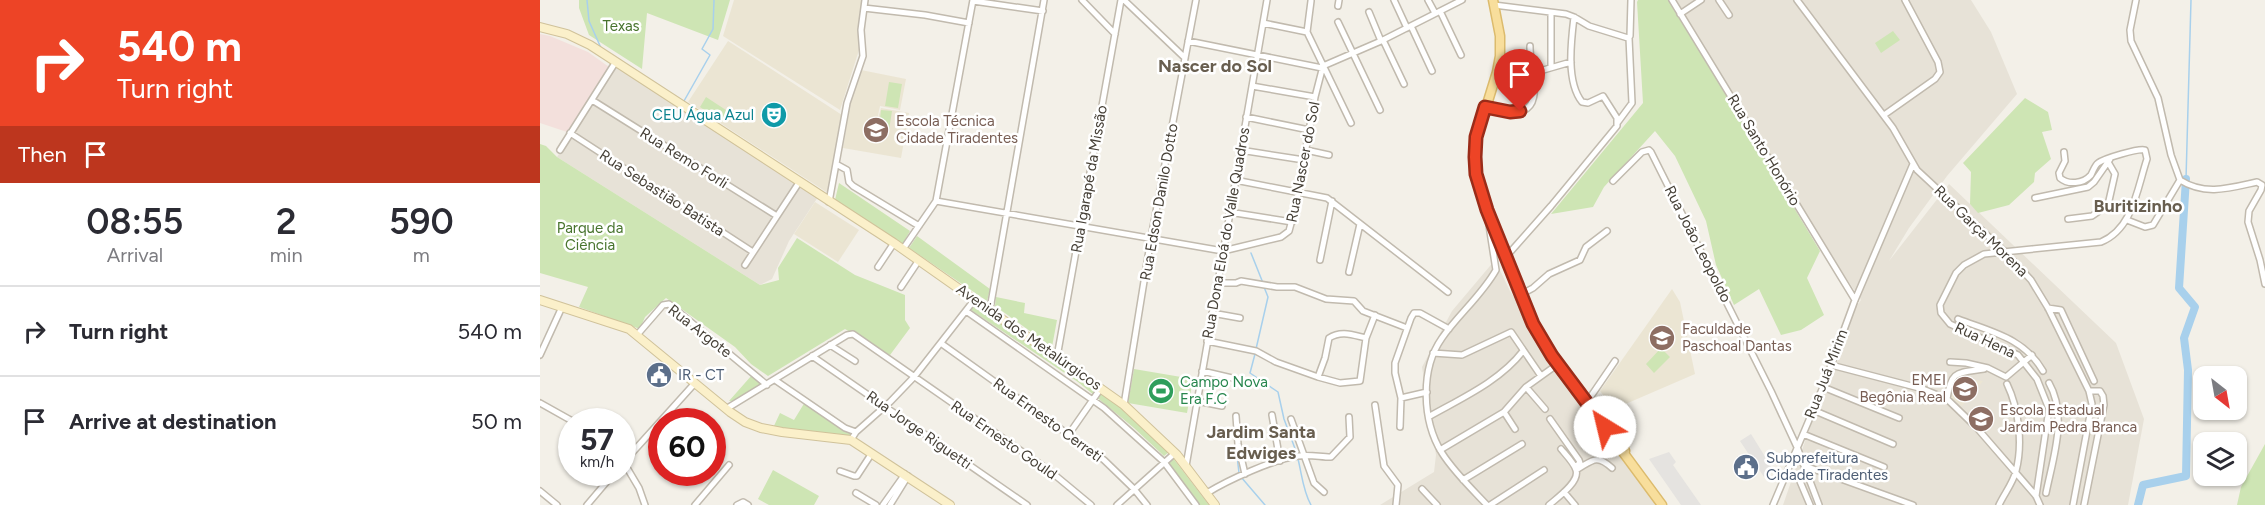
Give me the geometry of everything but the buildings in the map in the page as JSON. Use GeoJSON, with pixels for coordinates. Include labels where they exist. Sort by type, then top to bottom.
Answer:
{"type":"FeatureCollection","features":[{"type":"Feature","properties":{"kind":"main road"},"geometry":{"type":"LineString","coordinates":[[1493,3],[1500,36],[1500,56],[1476,137],[1475,157],[1476,174],[1487,210],[1533,324],[1558,364],[1662,505]]}},
{"type":"Feature","properties":{"kind":"main road","name":"Avenida dos Metalúrgicos"},"geometry":{"type":"LineString","coordinates":[[540,27],[567,33],[590,45],[894,243],[990,309],[1124,405],[1186,466],[1215,505]]}},
{"type":"Feature","properties":{"kind":"main road"},"geometry":{"type":"LineString","coordinates":[[540,300],[629,329],[725,408]]}},
{"type":"Feature","properties":{"kind":"main road"},"geometry":{"type":"LineString","coordinates":[[726,409],[745,422],[761,428],[782,432],[854,436],[872,453],[950,505]]}},
{"type":"Feature","properties":{"kind":"street"},"geometry":{"type":"LineString","coordinates":[[829,202],[847,103],[863,56],[861,34],[866,0]]}},
{"type":"Feature","properties":{"kind":"street"},"geometry":{"type":"LineString","coordinates":[[903,249],[936,201],[973,0],[1043,11]]}},
{"type":"Feature","properties":{"kind":"street"},"geometry":{"type":"LineString","coordinates":[[990,309],[1044,0]]}},
{"type":"Feature","properties":{"kind":"street"},"geometry":{"type":"LineString","coordinates":[[1082,0],[1115,34]]}},
{"type":"Feature","properties":{"kind":"street"},"geometry":{"type":"LineString","coordinates":[[1123,0],[1185,58]]}},
{"type":"Feature","properties":{"kind":"street","name":"Rua Igarapé da Missão"},"geometry":{"type":"LineString","coordinates":[[1057,357],[1123,0]]}},
{"type":"Feature","properties":{"kind":"street","name":"Rua Edson Danilo Dotto"},"geometry":{"type":"LineString","coordinates":[[1124,405],[1151,238],[1196,0]]}},
{"type":"Feature","properties":{"kind":"street","name":"Rua Dona Eloá do Valle Quadros"},"geometry":{"type":"LineString","coordinates":[[1186,466],[1267,0]]}},
{"type":"Feature","properties":{"kind":"street"},"geometry":{"type":"LineString","coordinates":[[1394,0],[1432,71]]}},
{"type":"Feature","properties":{"kind":"street"},"geometry":{"type":"LineString","coordinates":[[1428,0],[1461,55]]}},
{"type":"Feature","properties":{"kind":"street"},"geometry":{"type":"LineString","coordinates":[[1188,41],[1323,67],[1462,0]]}},
{"type":"Feature","properties":{"kind":"street"},"geometry":{"type":"LineString","coordinates":[[1505,258],[1613,133],[1632,103],[1629,38],[1631,0]]}},
{"type":"Feature","properties":{"kind":"street","name":"Rua Santo Honório"},"geometry":{"type":"LineString","coordinates":[[1672,0],[1855,300]]}},
{"type":"Feature","properties":{"kind":"street"},"geometry":{"type":"LineString","coordinates":[[1680,14],[1701,0]]}},
{"type":"Feature","properties":{"kind":"street"},"geometry":{"type":"LineString","coordinates":[[1719,0],[1729,15]]}},
{"type":"Feature","properties":{"kind":"street"},"geometry":{"type":"LineString","coordinates":[[1797,0],[1884,115],[1901,140],[1913,164]]}},
{"type":"Feature","properties":{"kind":"street"},"geometry":{"type":"LineString","coordinates":[[1884,115],[1935,79],[1940,72],[1938,62],[1905,0]]}},
{"type":"Feature","properties":{"kind":"street"},"geometry":{"type":"LineString","coordinates":[[2136,0],[2130,30],[2131,40],[2158,98],[2180,180],[2193,188],[2213,191],[2263,182],[2249,210],[2248,222],[2265,284]]}},
{"type":"Feature","properties":{"kind":"street"},"geometry":{"type":"LineString","coordinates":[[1311,1],[1307,32],[1351,123]]}},
{"type":"Feature","properties":{"kind":"street"},"geometry":{"type":"LineString","coordinates":[[1493,3],[1574,17],[1589,26],[1629,38]]}},
{"type":"Feature","properties":{"kind":"street"},"geometry":{"type":"LineString","coordinates":[[864,8],[969,23]]}},
{"type":"Feature","properties":{"kind":"street"},"geometry":{"type":"LineString","coordinates":[[1369,12],[1404,84]]}},
{"type":"Feature","properties":{"kind":"street"},"geometry":{"type":"LineString","coordinates":[[1551,13],[1551,67]]}},
{"type":"Feature","properties":{"kind":"street"},"geometry":{"type":"LineString","coordinates":[[1574,17],[1571,62],[1576,95],[1582,102],[1588,103],[1603,96],[1618,122]]}},
{"type":"Feature","properties":{"kind":"street"},"geometry":{"type":"LineString","coordinates":[[1338,22],[1380,110]]}},
{"type":"Feature","properties":{"kind":"street"},"geometry":{"type":"LineString","coordinates":[[1263,23],[1307,32]]}},
{"type":"Feature","properties":{"kind":"street"},"geometry":{"type":"LineString","coordinates":[[1485,107],[1510,112],[1525,109],[1531,103],[1535,93],[1530,46]]}},
{"type":"Feature","properties":{"kind":"street"},"geometry":{"type":"LineString","coordinates":[[1533,73],[1571,62]]}},
{"type":"Feature","properties":{"kind":"street"},"geometry":{"type":"LineString","coordinates":[[560,150],[615,63]]}},
{"type":"Feature","properties":{"kind":"street","name":"Rua Nascer do Sol"},"geometry":{"type":"LineString","coordinates":[[936,201],[1223,251],[1281,237],[1289,231],[1292,222],[1323,67]]}},
{"type":"Feature","properties":{"kind":"street"},"geometry":{"type":"LineString","coordinates":[[1252,86],[1315,98]]}},
{"type":"Feature","properties":{"kind":"street","name":"Rua Remo Forli"},"geometry":{"type":"LineString","coordinates":[[592,100],[777,216]]}},
{"type":"Feature","properties":{"kind":"street"},"geometry":{"type":"LineString","coordinates":[[1246,117],[1310,130]]}},
{"type":"Feature","properties":{"kind":"street","name":"Rua Sebastião Batista"},"geometry":{"type":"LineString","coordinates":[[570,133],[753,252]]}},
{"type":"Feature","properties":{"kind":"street"},"geometry":{"type":"LineString","coordinates":[[2004,251],[2101,242],[2112,236],[2127,220],[2147,159],[2145,150],[2138,149],[2109,161],[2097,163],[2090,176],[2084,180],[2066,182],[2061,180],[2058,173],[2065,161],[2064,152]]}},
{"type":"Feature","properties":{"kind":"street"},"geometry":{"type":"LineString","coordinates":[[1240,150],[1304,160]]}},
{"type":"Feature","properties":{"kind":"street"},"geometry":{"type":"LineString","coordinates":[[1306,150],[1329,155]]}},
{"type":"Feature","properties":{"kind":"street","name":"Rua João Leopoldo"},"geometry":{"type":"LineString","coordinates":[[1613,181],[1642,152],[1649,150],[1651,152],[1735,317],[1797,447]]}},
{"type":"Feature","properties":{"kind":"street"},"geometry":{"type":"LineString","coordinates":[[2035,198],[2088,187],[2109,161]]}},
{"type":"Feature","properties":{"kind":"street"},"geometry":{"type":"LineString","coordinates":[[2068,219],[2092,216],[2108,206],[2115,174],[2109,161]]}},
{"type":"Feature","properties":{"kind":"street"},"geometry":{"type":"LineString","coordinates":[[836,164],[847,170],[849,182],[854,186],[919,226]]}},
{"type":"Feature","properties":{"kind":"street","name":"Rua Juá Mirim"},"geometry":{"type":"LineString","coordinates":[[1773,505],[1832,365],[1855,300],[1913,164]]}},
{"type":"Feature","properties":{"kind":"street","name":"Rua Garça Morena"},"geometry":{"type":"LineString","coordinates":[[1913,164],[2031,280],[2048,308],[2089,392],[2091,409],[2073,505]]}},
{"type":"Feature","properties":{"kind":"street"},"geometry":{"type":"LineString","coordinates":[[1234,180],[1299,192],[1332,201],[1448,292]]}},
{"type":"Feature","properties":{"kind":"street"},"geometry":{"type":"LineString","coordinates":[[2127,220],[2145,227],[2153,225],[2180,180]]}},
{"type":"Feature","properties":{"kind":"street"},"geometry":{"type":"LineString","coordinates":[[745,265],[800,181]]}},
{"type":"Feature","properties":{"kind":"street"},"geometry":{"type":"LineString","coordinates":[[1320,260],[1332,201]]}},
{"type":"Feature","properties":{"kind":"street"},"geometry":{"type":"LineString","coordinates":[[1487,210],[1496,270],[1433,353],[1428,370],[1427,392],[1430,416],[1440,450],[1463,480],[1488,505],[1544,470]]}},
{"type":"Feature","properties":{"kind":"street"},"geometry":{"type":"LineString","coordinates":[[1229,212],[1292,222]]}},
{"type":"Feature","properties":{"kind":"street"},"geometry":{"type":"LineString","coordinates":[[1349,272],[1360,224]]}},
{"type":"Feature","properties":{"kind":"street"},"geometry":{"type":"LineString","coordinates":[[1520,295],[1550,274],[1580,260],[1586,247],[1607,231]]}},
{"type":"Feature","properties":{"kind":"street"},"geometry":{"type":"LineString","coordinates":[[878,267],[894,243]]}},
{"type":"Feature","properties":{"kind":"street","name":"Rua Hena"},"geometry":{"type":"LineString","coordinates":[[2004,251],[1984,254],[1964,265],[1956,273],[1942,296],[1940,309],[1943,317],[1950,324],[2012,351],[2025,362],[2037,379],[2048,403],[2045,443],[2036,496]]}},
{"type":"Feature","properties":{"kind":"street"},"geometry":{"type":"LineString","coordinates":[[901,287],[919,260]]}},
{"type":"Feature","properties":{"kind":"street"},"geometry":{"type":"LineString","coordinates":[[1217,283],[1241,281],[1277,287],[1295,286],[1326,299],[1354,301],[1363,311],[1407,328]]}},
{"type":"Feature","properties":{"kind":"street"},"geometry":{"type":"LineString","coordinates":[[775,380],[854,436],[914,377],[975,299]]}},
{"type":"Feature","properties":{"kind":"street","name":"Rua Argote"},"geometry":{"type":"LineString","coordinates":[[637,334],[663,305],[669,303],[767,385]]}},
{"type":"Feature","properties":{"kind":"street"},"geometry":{"type":"LineString","coordinates":[[540,355],[562,307]]}},
{"type":"Feature","properties":{"kind":"street"},"geometry":{"type":"LineString","coordinates":[[2048,308],[2061,310],[2094,381]]}},
{"type":"Feature","properties":{"kind":"street"},"geometry":{"type":"LineString","coordinates":[[966,311],[1093,400],[1135,434],[1164,462],[1196,505]]}},
{"type":"Feature","properties":{"kind":"street"},"geometry":{"type":"LineString","coordinates":[[1400,427],[1401,398],[1395,369],[1398,351],[1414,313],[1418,312],[1449,329]]}},
{"type":"Feature","properties":{"kind":"street"},"geometry":{"type":"LineString","coordinates":[[1212,314],[1240,318]]}},
{"type":"Feature","properties":{"kind":"street"},"geometry":{"type":"LineString","coordinates":[[1207,341],[1256,351],[1276,362],[1340,383],[1360,381],[1366,338],[1376,315]]}},
{"type":"Feature","properties":{"kind":"street"},"geometry":{"type":"LineString","coordinates":[[1958,319],[2013,341],[2032,355],[2043,371]]}},
{"type":"Feature","properties":{"kind":"street"},"geometry":{"type":"LineString","coordinates":[[1433,353],[1462,355],[1510,332],[1541,376]]}},
{"type":"Feature","properties":{"kind":"street"},"geometry":{"type":"LineString","coordinates":[[1318,376],[1322,369],[1329,338],[1336,333],[1342,333],[1366,338]]}},
{"type":"Feature","properties":{"kind":"street","name":"Rua Ernesto Gould"},"geometry":{"type":"LineString","coordinates":[[830,345],[853,334],[1050,471],[1091,505]]}},
{"type":"Feature","properties":{"kind":"street","name":"Rua Ernesto Cerreti"},"geometry":{"type":"LineString","coordinates":[[942,344],[1104,460],[1147,505]]}},
{"type":"Feature","properties":{"kind":"street"},"geometry":{"type":"LineString","coordinates":[[726,409],[830,345],[855,361]]}},
{"type":"Feature","properties":{"kind":"street"},"geometry":{"type":"LineString","coordinates":[[1430,416],[1499,375],[1523,351]]}},
{"type":"Feature","properties":{"kind":"street"},"geometry":{"type":"LineString","coordinates":[[1950,362],[1988,368],[2002,377],[2008,376],[2032,355]]}},
{"type":"Feature","properties":{"kind":"street","name":"Rua Jorge Riguetti"},"geometry":{"type":"LineString","coordinates":[[812,356],[1027,505]]}},
{"type":"Feature","properties":{"kind":"street"},"geometry":{"type":"LineString","coordinates":[[1587,402],[1615,361]]}},
{"type":"Feature","properties":{"kind":"street"},"geometry":{"type":"LineString","coordinates":[[1440,450],[1504,412],[1526,387],[1558,364]]}},
{"type":"Feature","properties":{"kind":"street"},"geometry":{"type":"LineString","coordinates":[[1832,365],[1923,389],[1947,399],[1977,428],[2016,472],[2036,496],[2040,505]]}},
{"type":"Feature","properties":{"kind":"street"},"geometry":{"type":"LineString","coordinates":[[1947,399],[1950,382],[1955,375],[1988,368]]}},
{"type":"Feature","properties":{"kind":"street"},"geometry":{"type":"LineString","coordinates":[[1202,371],[1232,378]]}},
{"type":"Feature","properties":{"kind":"street"},"geometry":{"type":"LineString","coordinates":[[636,448],[695,383]]}},
{"type":"Feature","properties":{"kind":"street"},"geometry":{"type":"LineString","coordinates":[[2046,493],[2059,408],[2049,383]]}},
{"type":"Feature","properties":{"kind":"street"},"geometry":{"type":"LineString","coordinates":[[1999,505],[2016,472],[2018,442],[2017,413],[2014,398],[2007,384]]}},
{"type":"Feature","properties":{"kind":"street"},"geometry":{"type":"LineString","coordinates":[[1526,387],[1545,409]]}},
{"type":"Feature","properties":{"kind":"street"},"geometry":{"type":"LineString","coordinates":[[1823,387],[1899,418]]}},
{"type":"Feature","properties":{"kind":"street"},"geometry":{"type":"LineString","coordinates":[[1069,434],[1101,388]]}},
{"type":"Feature","properties":{"kind":"street"},"geometry":{"type":"LineString","coordinates":[[2084,505],[2104,405],[2100,391],[2089,392]]}},
{"type":"Feature","properties":{"kind":"street"},"geometry":{"type":"LineString","coordinates":[[1401,398],[1427,392]]}},
{"type":"Feature","properties":{"kind":"street"},"geometry":{"type":"LineString","coordinates":[[1197,402],[1222,406]]}},
{"type":"Feature","properties":{"kind":"street"},"geometry":{"type":"LineString","coordinates":[[540,411],[543,405],[558,413]]}},
{"type":"Feature","properties":{"kind":"street"},"geometry":{"type":"LineString","coordinates":[[1375,405],[1384,466],[1398,485],[1396,505]]}},
{"type":"Feature","properties":{"kind":"street"},"geometry":{"type":"LineString","coordinates":[[1813,410],[1893,444]]}},
{"type":"Feature","properties":{"kind":"street"},"geometry":{"type":"LineString","coordinates":[[1504,412],[1515,429]]}},
{"type":"Feature","properties":{"kind":"street"},"geometry":{"type":"LineString","coordinates":[[1272,415],[1280,461]]}},
{"type":"Feature","properties":{"kind":"street"},"geometry":{"type":"LineString","coordinates":[[1236,416],[1238,444],[1245,474]]}},
{"type":"Feature","properties":{"kind":"street"},"geometry":{"type":"LineString","coordinates":[[1207,493],[1245,474],[1280,461],[1300,456],[1328,458],[1336,455],[1350,437],[1349,417]]}},
{"type":"Feature","properties":{"kind":"street"},"geometry":{"type":"LineString","coordinates":[[1291,419],[1300,456],[1314,483],[1324,492]]}},
{"type":"Feature","properties":{"kind":"street"},"geometry":{"type":"LineString","coordinates":[[1549,505],[1574,481],[1576,468],[1580,463],[1550,419]]}},
{"type":"Feature","properties":{"kind":"street"},"geometry":{"type":"LineString","coordinates":[[1803,434],[1884,466]]}},
{"type":"Feature","properties":{"kind":"street"},"geometry":{"type":"LineString","coordinates":[[2045,443],[2055,445]]}},
{"type":"Feature","properties":{"kind":"street"},"geometry":{"type":"LineString","coordinates":[[1463,480],[1522,444]]}},
{"type":"Feature","properties":{"kind":"street"},"geometry":{"type":"LineString","coordinates":[[1797,447],[1819,505]]}},
{"type":"Feature","properties":{"kind":"street"},"geometry":{"type":"LineString","coordinates":[[1561,450],[1576,468]]}},
{"type":"Feature","properties":{"kind":"street"},"geometry":{"type":"LineString","coordinates":[[840,471],[857,476],[872,453]]}},
{"type":"Feature","properties":{"kind":"street"},"geometry":{"type":"LineString","coordinates":[[1118,505],[1174,453]]}},
{"type":"Feature","properties":{"kind":"street"},"geometry":{"type":"LineString","coordinates":[[1576,468],[1597,459],[1605,461],[1612,468]]}},
{"type":"Feature","properties":{"kind":"street"},"geometry":{"type":"LineString","coordinates":[[697,504],[729,465]]}},
{"type":"Feature","properties":{"kind":"street"},"geometry":{"type":"LineString","coordinates":[[1805,466],[1913,505]]}},
{"type":"Feature","properties":{"kind":"street"},"geometry":{"type":"LineString","coordinates":[[883,505],[907,475]]}},
{"type":"Feature","properties":{"kind":"street"},"geometry":{"type":"LineString","coordinates":[[890,505],[907,475]]}},
{"type":"Feature","properties":{"kind":"street"},"geometry":{"type":"LineString","coordinates":[[1799,479],[1810,505]]}},
{"type":"Feature","properties":{"kind":"street"},"geometry":{"type":"LineString","coordinates":[[636,483],[645,505]]}},
{"type":"Feature","properties":{"kind":"street"},"geometry":{"type":"LineString","coordinates":[[587,505],[603,486]]}},
{"type":"Feature","properties":{"kind":"street"},"geometry":{"type":"LineString","coordinates":[[1422,489],[1437,505]]}},
{"type":"Feature","properties":{"kind":"street"},"geometry":{"type":"LineString","coordinates":[[540,490],[557,505]]}},
{"type":"Feature","properties":{"kind":"street"},"geometry":{"type":"LineString","coordinates":[[1564,492],[1575,505]]}},
{"type":"Feature","properties":{"kind":"street"},"geometry":{"type":"LineString","coordinates":[[856,494],[876,505]]}},
{"type":"Feature","properties":{"kind":"street"},"geometry":{"type":"LineString","coordinates":[[737,505],[743,502],[748,505]]}},
{"type":"Feature","properties":{"kind":"shaded area"},"geometry":{"type":"Polygon","coordinates":[[[734,0],[863,0],[859,50],[840,110],[723,36],[734,0]]]}},
{"type":"Feature","properties":{"kind":"shaded area"},"geometry":{"type":"Polygon","coordinates":[[[1672,0],[1971,0],[1991,32],[2017,94],[1947,176],[1909,228],[1889,261],[1949,184],[2116,343],[2144,419],[2128,505],[1783,505],[1847,320],[1861,300],[1802,213],[1672,0]]]}},
{"type":"Feature","properties":{"kind":"shaded area"},"geometry":{"type":"Polygon","coordinates":[[[540,34],[588,52],[609,67],[567,132],[540,123],[540,34]]]}},
{"type":"Feature","properties":{"kind":"shaded area"},"geometry":{"type":"Polygon","coordinates":[[[728,41],[842,115],[828,193],[688,102],[728,41]]]}},
{"type":"Feature","properties":{"kind":"shaded area"},"geometry":{"type":"Polygon","coordinates":[[[617,66],[818,197],[789,241],[772,279],[760,285],[557,157],[617,66]]]}},
{"type":"Feature","properties":{"kind":"shaded area"},"geometry":{"type":"Polygon","coordinates":[[[861,70],[906,79],[900,110],[880,106],[876,125],[881,108],[909,113],[901,158],[843,148],[852,94],[861,70]]]}},
{"type":"Feature","properties":{"kind":"shaded area"},"geometry":{"type":"Polygon","coordinates":[[[815,202],[859,230],[838,262],[794,234],[815,202]]]}},
{"type":"Feature","properties":{"kind":"shaded area"},"geometry":{"type":"Polygon","coordinates":[[[1495,260],[1510,291],[1570,384],[1663,505],[1380,505],[1434,472],[1436,455],[1422,367],[1452,311],[1495,260]]]}},
{"type":"Feature","properties":{"kind":"shaded area","name":"Faculdade Paschoal Dantas"},"geometry":{"type":"Polygon","coordinates":[[[1672,289],[1680,302],[1695,374],[1614,409],[1600,391],[1672,289]]]}},
{"type":"Feature","properties":{"kind":"shaded area","name":"EMEI Begônia Real"},"geometry":{"type":"Polygon","coordinates":[[[1963,378],[1983,381],[1962,406],[1951,398],[1957,380],[1963,378]]]}},
{"type":"Feature","properties":{"kind":"shaded area"},"geometry":{"type":"Polygon","coordinates":[[[1751,434],[1774,471],[1764,477],[1740,441],[1751,434]]]}},
{"type":"Feature","properties":{"kind":"shaded area"},"geometry":{"type":"Polygon","coordinates":[[[1669,452],[1676,462],[1673,465],[1701,505],[1681,505],[1649,459],[1669,452]]]}},
{"type":"Feature","properties":{"kind":"green space","name":"Texas"},"geometry":{"type":"Polygon","coordinates":[[[579,0],[730,0],[718,40],[647,13],[642,69],[589,35],[579,8],[579,0]]]}},
{"type":"Feature","properties":{"kind":"green space"},"geometry":{"type":"Polygon","coordinates":[[[1638,0],[1669,0],[1820,251],[1807,278],[1824,315],[1801,330],[1781,335],[1759,289],[1734,305],[1716,265],[1706,221],[1675,156],[1655,131],[1604,187],[1593,207],[1551,214],[1643,103],[1638,0]]]}},
{"type":"Feature","properties":{"kind":"green space"},"geometry":{"type":"Polygon","coordinates":[[[1893,31],[1900,40],[1881,53],[1875,43],[1893,31]]]}},
{"type":"Feature","properties":{"kind":"green space"},"geometry":{"type":"Polygon","coordinates":[[[889,82],[902,84],[898,108],[885,106],[889,82]]]}},
{"type":"Feature","properties":{"kind":"green space"},"geometry":{"type":"Polygon","coordinates":[[[706,97],[729,112],[722,122],[700,107],[706,97]]]}},
{"type":"Feature","properties":{"kind":"green space"},"geometry":{"type":"Polygon","coordinates":[[[2025,98],[2048,112],[2052,130],[2042,132],[2051,159],[2035,173],[2034,182],[2009,205],[1978,213],[1970,204],[1971,172],[1963,163],[2025,98]]]}},
{"type":"Feature","properties":{"kind":"green space"},"geometry":{"type":"Polygon","coordinates":[[[881,110],[892,111],[889,130],[879,128],[881,110]]]}},
{"type":"Feature","properties":{"kind":"green space","name":"Parque da Ciência"},"geometry":{"type":"Polygon","coordinates":[[[540,144],[760,285],[779,280],[778,268],[797,238],[855,275],[905,295],[905,320],[910,328],[890,355],[845,329],[768,376],[751,364],[735,347],[666,298],[645,317],[640,329],[579,307],[588,287],[540,273],[540,144]]]}},
{"type":"Feature","properties":{"kind":"green space"},"geometry":{"type":"Polygon","coordinates":[[[839,183],[910,231],[902,245],[835,200],[839,183]]]}},
{"type":"Feature","properties":{"kind":"green space"},"geometry":{"type":"Polygon","coordinates":[[[917,236],[990,289],[987,301],[909,248],[917,236]]]}},
{"type":"Feature","properties":{"kind":"green space"},"geometry":{"type":"Polygon","coordinates":[[[996,297],[1025,303],[1024,313],[1057,320],[1052,347],[995,306],[996,297]]]}},
{"type":"Feature","properties":{"kind":"green space"},"geometry":{"type":"Polygon","coordinates":[[[975,304],[1129,413],[1169,452],[1164,456],[1078,382],[971,310],[975,304]]]}},
{"type":"Feature","properties":{"kind":"green space"},"geometry":{"type":"Polygon","coordinates":[[[1661,348],[1670,357],[1654,373],[1646,364],[1661,348]]]}},
{"type":"Feature","properties":{"kind":"green space","name":"Campo Nova Era F.C"},"geometry":{"type":"Polygon","coordinates":[[[1134,369],[1193,379],[1187,413],[1128,403],[1134,369]]]}},
{"type":"Feature","properties":{"kind":"green space"},"geometry":{"type":"Polygon","coordinates":[[[752,375],[761,382],[760,385],[735,401],[729,401],[752,375]]]}},
{"type":"Feature","properties":{"kind":"green space"},"geometry":{"type":"Polygon","coordinates":[[[805,402],[854,432],[851,438],[773,428],[780,413],[794,420],[805,402]]]}},
{"type":"Feature","properties":{"kind":"green space"},"geometry":{"type":"Polygon","coordinates":[[[2265,444],[2265,505],[2237,505],[2241,487],[2247,486],[2247,476],[2265,444]]]}},
{"type":"Feature","properties":{"kind":"green space"},"geometry":{"type":"Polygon","coordinates":[[[1173,458],[1209,505],[1199,505],[1168,462],[1173,458]]]}},
{"type":"Feature","properties":{"kind":"green space"},"geometry":{"type":"Polygon","coordinates":[[[773,470],[819,496],[814,505],[769,505],[758,499],[773,470]]]}},
{"type":"Feature","properties":{"kind":"waterway"},"geometry":{"type":"LineString","coordinates":[[587,0],[589,21],[601,48]]}},
{"type":"Feature","properties":{"kind":"waterway"},"geometry":{"type":"LineString","coordinates":[[684,101],[710,55],[702,49],[713,29],[714,0]]}},
{"type":"Feature","properties":{"kind":"waterway"},"geometry":{"type":"LineString","coordinates":[[2186,179],[2191,0]]}},
{"type":"Feature","properties":{"kind":"waterway"},"geometry":{"type":"LineString","coordinates":[[2138,505],[2143,485],[2186,476],[2188,370],[2184,338],[2195,307],[2179,288],[2186,179]]}},
{"type":"Feature","properties":{"kind":"waterway"},"geometry":{"type":"LineString","coordinates":[[1251,253],[1263,283]]}},
{"type":"Feature","properties":{"kind":"waterway"},"geometry":{"type":"LineString","coordinates":[[1256,349],[1268,297],[1264,287]]}},
{"type":"Feature","properties":{"kind":"waterway"},"geometry":{"type":"LineString","coordinates":[[1255,354],[1250,373],[1278,392],[1284,419],[1297,454]]}},
{"type":"Feature","properties":{"kind":"waterway"},"geometry":{"type":"LineString","coordinates":[[1235,438],[1239,473]]}},
{"type":"Feature","properties":{"kind":"waterway"},"geometry":{"type":"LineString","coordinates":[[1298,459],[1304,489],[1311,505]]}},
{"type":"Feature","properties":{"kind":"waterway"},"geometry":{"type":"LineString","coordinates":[[1241,477],[1265,505]]}},
{"type":"Feature","properties":{"kind":"place","name":"CEU Água Azul"},"geometry":{"type":"Point","coordinates":[774,115]}},
{"type":"Feature","properties":{"kind":"place","name":"Escola Técnica Cidade Tiradentes"},"geometry":{"type":"Point","coordinates":[876,130]}},
{"type":"Feature","properties":{"kind":"place","name":"Faculdade Paschoal Dantas"},"geometry":{"type":"Point","coordinates":[1662,338]}},
{"type":"Feature","properties":{"kind":"place","name":"IR - CT"},"geometry":{"type":"Point","coordinates":[659,375]}},
{"type":"Feature","properties":{"kind":"place","name":"EMEI Begônia Real"},"geometry":{"type":"Point","coordinates":[1965,389]}},
{"type":"Feature","properties":{"kind":"place","name":"Campo Nova Era F.C"},"geometry":{"type":"Point","coordinates":[1161,391]}},
{"type":"Feature","properties":{"kind":"place","name":"Escola Estadual Jardim Pedra Branca"},"geometry":{"type":"Point","coordinates":[1981,419]}},
{"type":"Feature","properties":{"kind":"place","name":"Subprefeitura Cidade Tiradentes"},"geometry":{"type":"Point","coordinates":[1746,467]}},
{"type":"Feature","properties":{"kind":"district","name":"Nascer do Sol"},"geometry":{"type":"Point","coordinates":[1215,66]}},
{"type":"Feature","properties":{"kind":"district","name":"Buritizinho"},"geometry":{"type":"Point","coordinates":[2138,206]}},
{"type":"Feature","properties":{"kind":"district","name":"Jardim Santa Edwiges"},"geometry":{"type":"Point","coordinates":[1261,442]}},
{"type":"Feature","properties":{"kind":"route"},"geometry":{"type":"LineString","coordinates":[[1520,111],[1510,112],[1485,107],[1474,148],[1479,186],[1515,284],[1533,324],[1552,356],[1605,427]]}}]}
